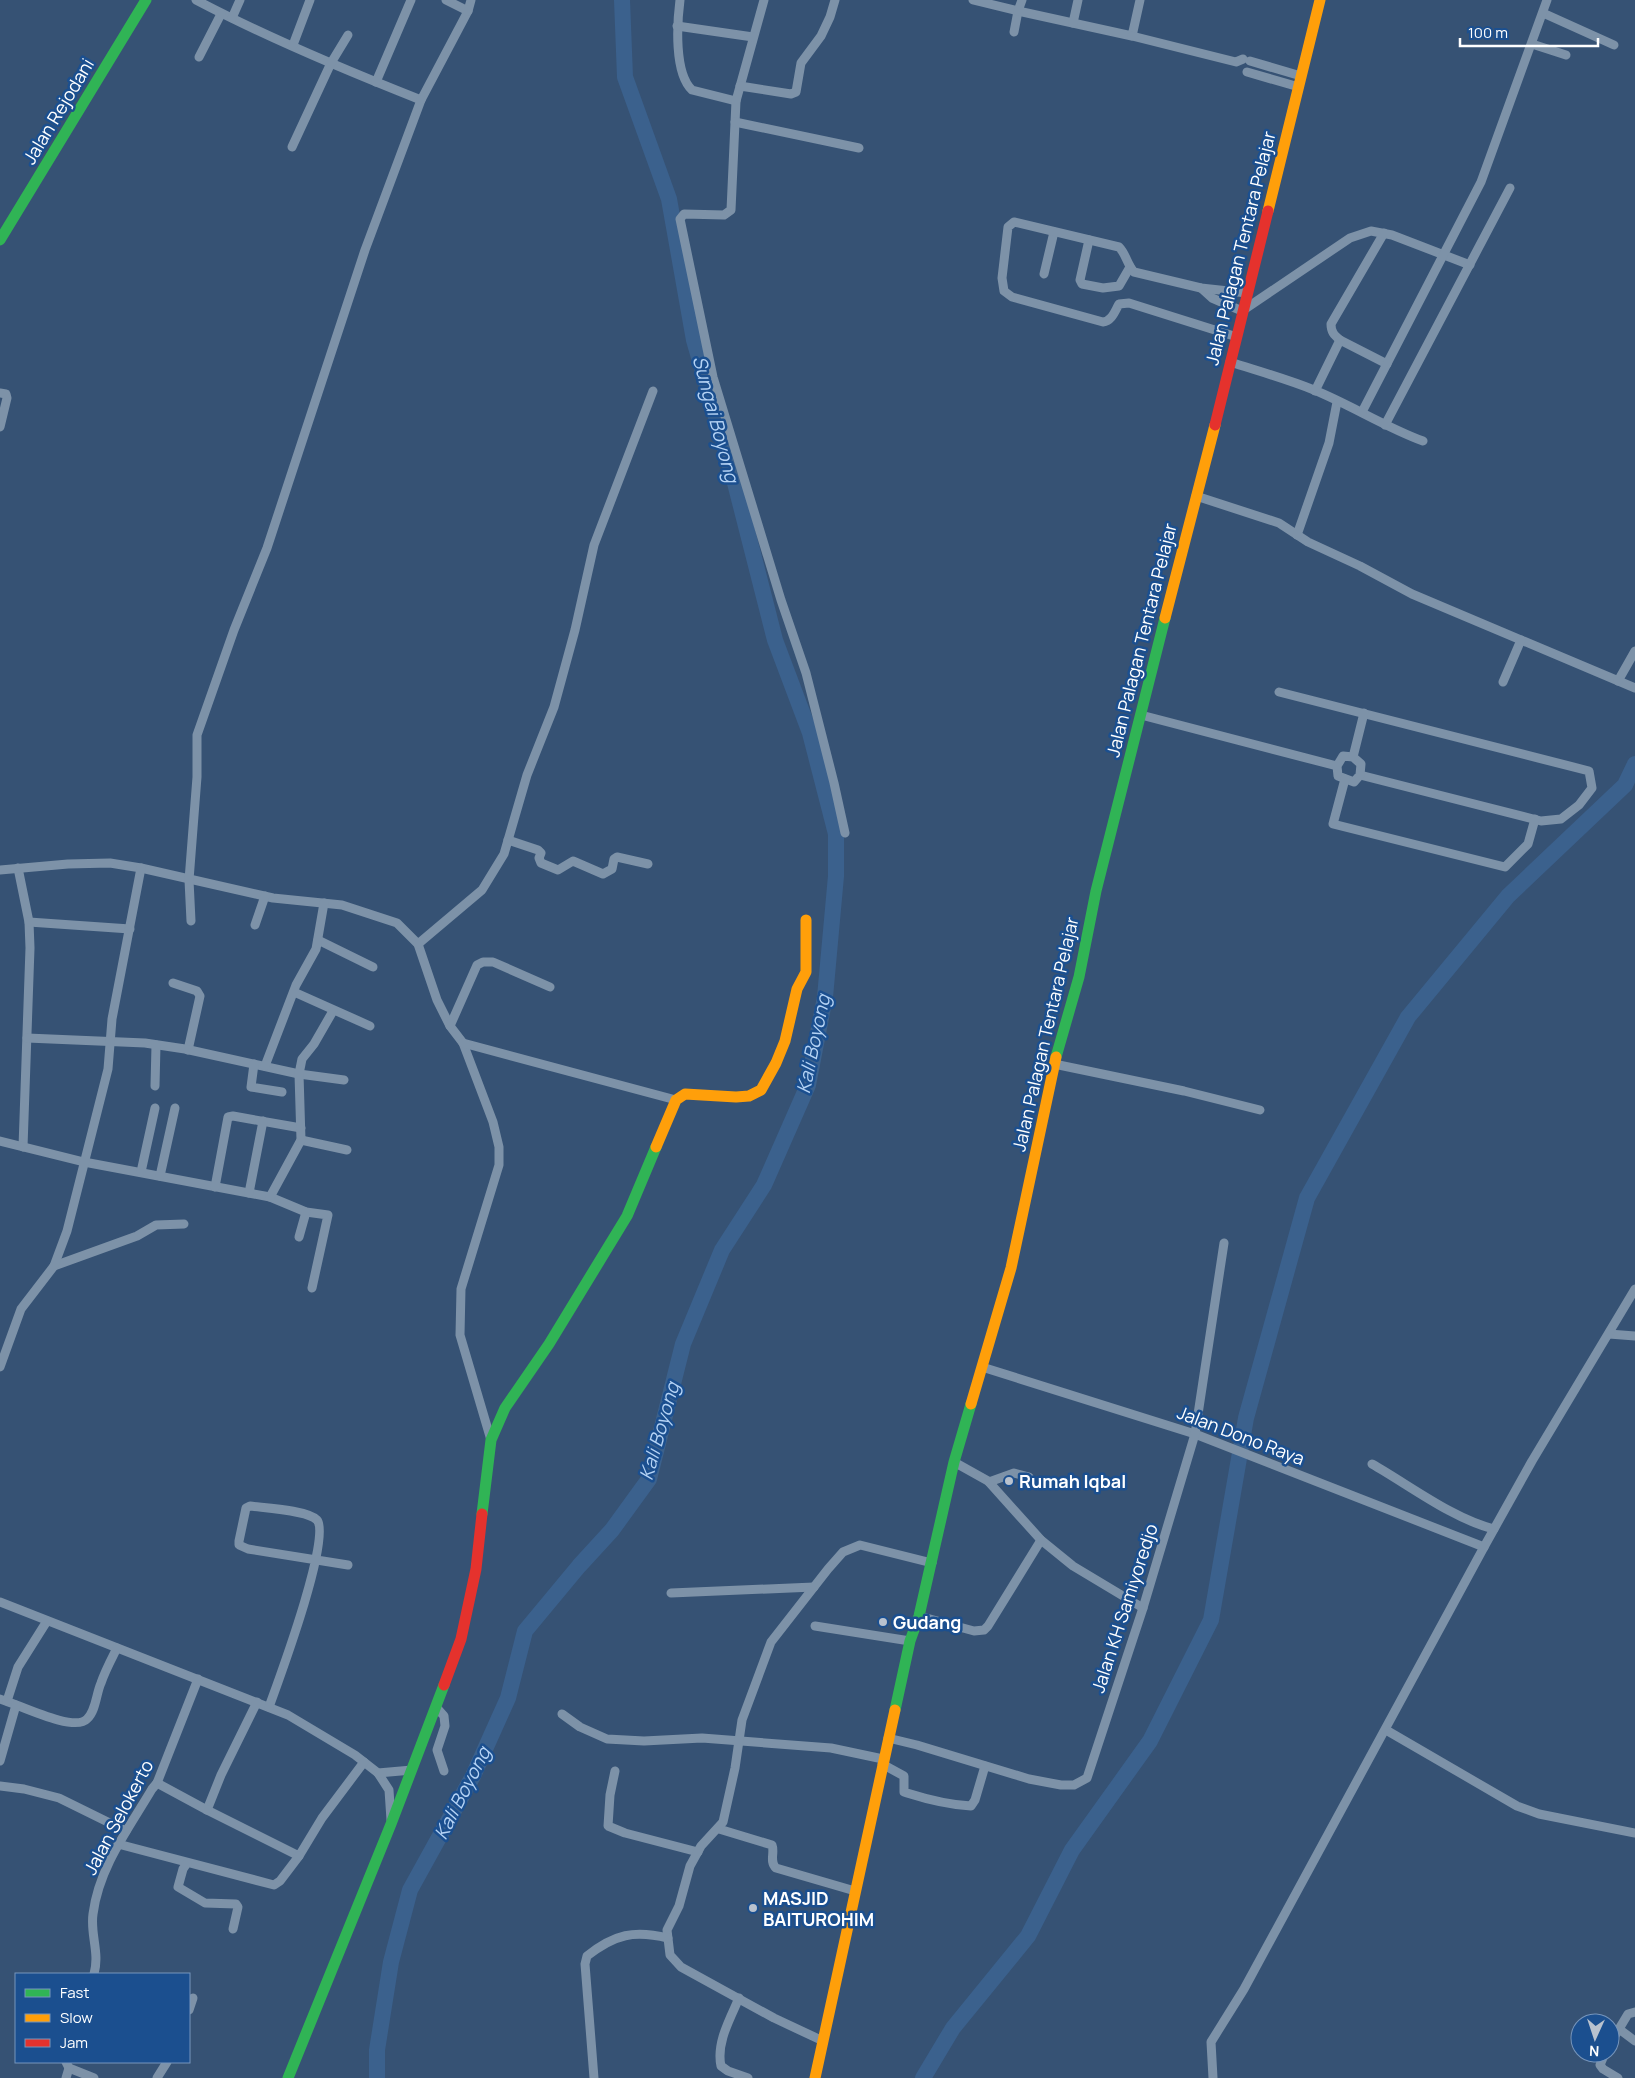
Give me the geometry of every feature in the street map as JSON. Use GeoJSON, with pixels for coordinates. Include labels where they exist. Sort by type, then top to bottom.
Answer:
{"type":"FeatureCollection","features":[{"type":"Feature","properties":{"kind":"main road","name":"Jalan Rejodani"},"geometry":{"type":"LineString","coordinates":[[0,240],[146,0]]}},
{"type":"Feature","properties":{"kind":"main road","name":"Jalan Palagan Tentara Pelajar"},"geometry":{"type":"LineString","coordinates":[[815,2078],[910,1641],[919,1616],[954,1462],[1011,1268],[1054,1064],[1079,978],[1096,891],[1237,337],[1320,0]]}},
{"type":"Feature","properties":{"kind":"main road"},"geometry":{"type":"LineString","coordinates":[[288,2078],[391,1824],[461,1639],[476,1569],[491,1440],[505,1408],[550,1344],[628,1216],[676,1100],[686,1094],[736,1097],[750,1096],[761,1090],[776,1064],[785,1041],[797,989],[806,972],[806,920]]}},
{"type":"Feature","properties":{"kind":"street"},"geometry":{"type":"LineString","coordinates":[[196,0],[221,14],[331,63],[421,100]]}},
{"type":"Feature","properties":{"kind":"street"},"geometry":{"type":"LineString","coordinates":[[232,18],[240,0]]}},
{"type":"Feature","properties":{"kind":"street"},"geometry":{"type":"LineString","coordinates":[[293,46],[310,0]]}},
{"type":"Feature","properties":{"kind":"street"},"geometry":{"type":"LineString","coordinates":[[376,82],[411,0]]}},
{"type":"Feature","properties":{"kind":"street"},"geometry":{"type":"LineString","coordinates":[[446,0],[468,11]]}},
{"type":"Feature","properties":{"kind":"street"},"geometry":{"type":"LineString","coordinates":[[190,921],[189,880],[197,777],[197,735],[234,630],[267,548],[365,250],[421,100],[468,11],[471,0]]}},
{"type":"Feature","properties":{"kind":"street"},"geometry":{"type":"LineString","coordinates":[[680,0],[677,26],[681,61],[688,86],[692,90],[736,102]]}},
{"type":"Feature","properties":{"kind":"street"},"geometry":{"type":"LineString","coordinates":[[764,0],[736,102],[730,210],[724,215],[684,214],[680,219],[713,377],[781,600],[806,673],[845,833]]}},
{"type":"Feature","properties":{"kind":"street"},"geometry":{"type":"LineString","coordinates":[[740,86],[791,94],[796,92],[802,63],[821,36],[830,17],[835,0]]}},
{"type":"Feature","properties":{"kind":"street"},"geometry":{"type":"LineString","coordinates":[[973,0],[1132,36],[1300,82]]}},
{"type":"Feature","properties":{"kind":"street"},"geometry":{"type":"LineString","coordinates":[[1014,32],[1022,0]]}},
{"type":"Feature","properties":{"kind":"street"},"geometry":{"type":"LineString","coordinates":[[1073,23],[1078,0]]}},
{"type":"Feature","properties":{"kind":"street"},"geometry":{"type":"LineString","coordinates":[[1132,36],[1140,0]]}},
{"type":"Feature","properties":{"kind":"street"},"geometry":{"type":"LineString","coordinates":[[1362,412],[1481,182],[1548,0]]}},
{"type":"Feature","properties":{"kind":"street"},"geometry":{"type":"LineString","coordinates":[[1543,13],[1614,44]]}},
{"type":"Feature","properties":{"kind":"street"},"geometry":{"type":"LineString","coordinates":[[199,57],[221,14]]}},
{"type":"Feature","properties":{"kind":"street"},"geometry":{"type":"LineString","coordinates":[[677,26],[753,37]]}},
{"type":"Feature","properties":{"kind":"street"},"geometry":{"type":"LineString","coordinates":[[292,147],[331,63],[348,35]]}},
{"type":"Feature","properties":{"kind":"street"},"geometry":{"type":"LineString","coordinates":[[1532,44],[1566,55]]}},
{"type":"Feature","properties":{"kind":"street"},"geometry":{"type":"LineString","coordinates":[[735,122],[858,148]]}},
{"type":"Feature","properties":{"kind":"street"},"geometry":{"type":"LineString","coordinates":[[1385,425],[1510,188]]}},
{"type":"Feature","properties":{"kind":"street"},"geometry":{"type":"LineString","coordinates":[[1237,337],[1129,303],[1119,304],[1111,318],[1103,322],[1012,297],[1004,291],[1002,278],[1008,228],[1010,223],[1014,222],[1119,247],[1124,252],[1134,272],[1201,288],[1247,293]]}},
{"type":"Feature","properties":{"kind":"street"},"geometry":{"type":"LineString","coordinates":[[1201,288],[1212,298],[1242,311],[1350,238],[1371,230],[1444,254],[1470,265]]}},
{"type":"Feature","properties":{"kind":"street"},"geometry":{"type":"LineString","coordinates":[[1044,274],[1054,232]]}},
{"type":"Feature","properties":{"kind":"street"},"geometry":{"type":"LineString","coordinates":[[1384,233],[1332,324],[1331,330],[1334,336],[1340,340],[1387,364]]}},
{"type":"Feature","properties":{"kind":"street"},"geometry":{"type":"LineString","coordinates":[[1089,240],[1080,280],[1082,284],[1113,288],[1122,284],[1130,267]]}},
{"type":"Feature","properties":{"kind":"street"},"geometry":{"type":"LineString","coordinates":[[1315,391],[1340,340]]}},
{"type":"Feature","properties":{"kind":"street"},"geometry":{"type":"LineString","coordinates":[[1230,362],[1315,391],[1423,441]]}},
{"type":"Feature","properties":{"kind":"street"},"geometry":{"type":"LineString","coordinates":[[418,944],[482,890],[504,854],[527,775],[554,707],[575,630],[594,545],[653,391]]}},
{"type":"Feature","properties":{"kind":"street"},"geometry":{"type":"LineString","coordinates":[[0,393],[6,394],[7,398],[0,427]]}},
{"type":"Feature","properties":{"kind":"street"},"geometry":{"type":"LineString","coordinates":[[1298,535],[1328,443],[1337,402]]}},
{"type":"Feature","properties":{"kind":"street"},"geometry":{"type":"LineString","coordinates":[[1196,496],[1279,523],[1298,535],[1412,594],[1635,688]]}},
{"type":"Feature","properties":{"kind":"street"},"geometry":{"type":"LineString","coordinates":[[1503,682],[1521,640]]}},
{"type":"Feature","properties":{"kind":"street"},"geometry":{"type":"LineString","coordinates":[[1618,681],[1635,651]]}},
{"type":"Feature","properties":{"kind":"street"},"geometry":{"type":"LineString","coordinates":[[1279,692],[1589,771],[1592,788],[1579,805],[1561,819],[1541,821],[1360,775]]}},
{"type":"Feature","properties":{"kind":"street"},"geometry":{"type":"LineString","coordinates":[[1352,757],[1364,714]]}},
{"type":"Feature","properties":{"kind":"street"},"geometry":{"type":"LineString","coordinates":[[1140,715],[1336,766]]}},
{"type":"Feature","properties":{"kind":"street"},"geometry":{"type":"LineString","coordinates":[[1343,756],[1352,757],[1361,764],[1360,775],[1354,782],[1338,776],[1336,766],[1343,756]]}},
{"type":"Feature","properties":{"kind":"street"},"geometry":{"type":"LineString","coordinates":[[1345,779],[1334,824],[1504,868],[1528,844],[1534,819]]}},
{"type":"Feature","properties":{"kind":"street"},"geometry":{"type":"LineString","coordinates":[[508,840],[538,850],[541,853],[539,858],[541,863],[558,870],[573,861],[603,874],[612,869],[614,859],[617,857],[648,864]]}},
{"type":"Feature","properties":{"kind":"street"},"geometry":{"type":"LineString","coordinates":[[0,870],[68,864],[110,863],[141,868],[265,896],[342,905],[397,923],[418,944],[438,1000],[450,1026],[463,1044],[493,1122],[500,1147],[499,1165],[461,1289],[460,1335],[491,1440]]}},
{"type":"Feature","properties":{"kind":"street"},"geometry":{"type":"LineString","coordinates":[[18,868],[29,922],[23,1147]]}},
{"type":"Feature","properties":{"kind":"street"},"geometry":{"type":"LineString","coordinates":[[0,1368],[21,1309],[54,1266],[67,1231],[108,1069],[112,1019],[141,868]]}},
{"type":"Feature","properties":{"kind":"street"},"geometry":{"type":"LineString","coordinates":[[256,925],[265,896]]}},
{"type":"Feature","properties":{"kind":"street"},"geometry":{"type":"LineString","coordinates":[[265,1066],[294,992],[316,949],[324,903]]}},
{"type":"Feature","properties":{"kind":"street"},"geometry":{"type":"LineString","coordinates":[[29,922],[130,929]]}},
{"type":"Feature","properties":{"kind":"street"},"geometry":{"type":"LineString","coordinates":[[318,940],[373,967]]}},
{"type":"Feature","properties":{"kind":"street"},"geometry":{"type":"LineString","coordinates":[[450,1026],[477,966],[483,962],[493,962],[550,987]]}},
{"type":"Feature","properties":{"kind":"street"},"geometry":{"type":"LineString","coordinates":[[173,984],[198,991],[200,996],[188,1050]]}},
{"type":"Feature","properties":{"kind":"street"},"geometry":{"type":"LineString","coordinates":[[294,992],[370,1026]]}},
{"type":"Feature","properties":{"kind":"street"},"geometry":{"type":"LineString","coordinates":[[270,1197],[301,1140],[299,1074],[302,1059],[314,1044],[333,1011]]}},
{"type":"Feature","properties":{"kind":"street"},"geometry":{"type":"LineString","coordinates":[[27,1038],[111,1040],[156,1045],[299,1074],[344,1080]]}},
{"type":"Feature","properties":{"kind":"street"},"geometry":{"type":"LineString","coordinates":[[463,1044],[676,1100]]}},
{"type":"Feature","properties":{"kind":"street"},"geometry":{"type":"LineString","coordinates":[[154,1086],[156,1045]]}},
{"type":"Feature","properties":{"kind":"street"},"geometry":{"type":"LineString","coordinates":[[254,1064],[251,1086],[282,1092]]}},
{"type":"Feature","properties":{"kind":"street"},"geometry":{"type":"LineString","coordinates":[[1054,1064],[1184,1091],[1260,1110]]}},
{"type":"Feature","properties":{"kind":"street"},"geometry":{"type":"LineString","coordinates":[[141,1172],[155,1108]]}},
{"type":"Feature","properties":{"kind":"street"},"geometry":{"type":"LineString","coordinates":[[160,1176],[175,1108]]}},
{"type":"Feature","properties":{"kind":"street"},"geometry":{"type":"LineString","coordinates":[[215,1187],[227,1118],[233,1116],[301,1128]]}},
{"type":"Feature","properties":{"kind":"street"},"geometry":{"type":"LineString","coordinates":[[249,1193],[263,1121]]}},
{"type":"Feature","properties":{"kind":"street"},"geometry":{"type":"LineString","coordinates":[[301,1140],[347,1150]]}},
{"type":"Feature","properties":{"kind":"street"},"geometry":{"type":"LineString","coordinates":[[0,1141],[84,1162],[270,1197],[306,1212],[328,1215],[312,1288]]}},
{"type":"Feature","properties":{"kind":"street"},"geometry":{"type":"LineString","coordinates":[[299,1237],[306,1212]]}},
{"type":"Feature","properties":{"kind":"street"},"geometry":{"type":"LineString","coordinates":[[54,1266],[137,1236],[156,1225],[184,1224]]}},
{"type":"Feature","properties":{"kind":"street","name":"Jalan KH Samiyoredjo"},"geometry":{"type":"LineString","coordinates":[[888,1738],[1029,1779],[1061,1785],[1074,1785],[1087,1778],[1143,1608],[1195,1434],[1224,1244]]}},
{"type":"Feature","properties":{"kind":"street"},"geometry":{"type":"LineString","coordinates":[[1213,2078],[1211,2042],[1244,1989],[1532,1461],[1635,1289]]}},
{"type":"Feature","properties":{"kind":"street"},"geometry":{"type":"LineString","coordinates":[[1609,1334],[1635,1336]]}},
{"type":"Feature","properties":{"kind":"street","name":"Jalan Dono Raya"},"geometry":{"type":"LineString","coordinates":[[982,1367],[1195,1434],[1484,1547]]}},
{"type":"Feature","properties":{"kind":"street"},"geometry":{"type":"LineString","coordinates":[[954,1462],[989,1482],[1041,1540],[1073,1566],[1143,1608]]}},
{"type":"Feature","properties":{"kind":"street"},"geometry":{"type":"LineString","coordinates":[[1372,1464],[1453,1512],[1481,1526],[1494,1529]]}},
{"type":"Feature","properties":{"kind":"street"},"geometry":{"type":"LineString","coordinates":[[989,1482],[1014,1473],[1029,1477]]}},
{"type":"Feature","properties":{"kind":"street"},"geometry":{"type":"LineString","coordinates":[[269,1707],[294,1640],[316,1560],[320,1526],[316,1520],[307,1515],[250,1506],[246,1508],[239,1544],[248,1548],[316,1560],[348,1565]]}},
{"type":"Feature","properties":{"kind":"street"},"geometry":{"type":"LineString","coordinates":[[919,1616],[974,1631],[984,1630],[1041,1540]]}},
{"type":"Feature","properties":{"kind":"street"},"geometry":{"type":"LineString","coordinates":[[823,2041],[680,1967],[670,1955],[667,1930],[679,1906],[690,1866],[698,1852],[723,1822],[728,1806],[742,1720],[771,1642],[843,1552],[860,1545],[932,1563]]}},
{"type":"Feature","properties":{"kind":"street"},"geometry":{"type":"LineString","coordinates":[[671,1593],[814,1587]]}},
{"type":"Feature","properties":{"kind":"street"},"geometry":{"type":"LineString","coordinates":[[0,1602],[288,1715],[364,1762],[378,1773],[389,1790],[391,1824]]}},
{"type":"Feature","properties":{"kind":"street"},"geometry":{"type":"LineString","coordinates":[[47,1621],[18,1666],[3,1700],[67,1722],[81,1723],[87,1720],[116,1648]]}},
{"type":"Feature","properties":{"kind":"street"},"geometry":{"type":"LineString","coordinates":[[815,1626],[910,1641]]}},
{"type":"Feature","properties":{"kind":"street","name":"Jalan Selokerto"},"geometry":{"type":"LineString","coordinates":[[94,1973],[97,1950],[92,1927],[98,1890],[118,1844],[157,1784],[198,1679]]}},
{"type":"Feature","properties":{"kind":"street"},"geometry":{"type":"LineString","coordinates":[[207,1810],[221,1775],[257,1702]]}},
{"type":"Feature","properties":{"kind":"street"},"geometry":{"type":"LineString","coordinates":[[0,1761],[16,1705]]}},
{"type":"Feature","properties":{"kind":"street"},"geometry":{"type":"LineString","coordinates":[[436,1707],[444,1716],[445,1726],[437,1750],[444,1771]]}},
{"type":"Feature","properties":{"kind":"street"},"geometry":{"type":"LineString","coordinates":[[562,1714],[580,1728],[607,1739],[644,1741],[702,1738],[831,1748],[883,1762],[904,1776],[904,1792],[935,1801],[940,1800],[971,1806],[975,1800],[985,1766]]}},
{"type":"Feature","properties":{"kind":"street"},"geometry":{"type":"LineString","coordinates":[[1386,1730],[1512,1802],[1539,1814],[1635,1833]]}},
{"type":"Feature","properties":{"kind":"street"},"geometry":{"type":"LineString","coordinates":[[118,1844],[274,1885],[280,1881],[299,1856],[322,1818],[364,1762]]}},
{"type":"Feature","properties":{"kind":"street"},"geometry":{"type":"LineString","coordinates":[[378,1773],[412,1770]]}},
{"type":"Feature","properties":{"kind":"street"},"geometry":{"type":"LineString","coordinates":[[615,1771],[610,1795],[608,1826],[626,1833],[698,1852]]}},
{"type":"Feature","properties":{"kind":"street"},"geometry":{"type":"LineString","coordinates":[[157,1784],[299,1856]]}},
{"type":"Feature","properties":{"kind":"street"},"geometry":{"type":"LineString","coordinates":[[0,1786],[24,1789],[59,1798],[126,1831]]}},
{"type":"Feature","properties":{"kind":"street"},"geometry":{"type":"LineString","coordinates":[[719,1829],[772,1845],[772,1861],[776,1868],[855,1891]]}},
{"type":"Feature","properties":{"kind":"street"},"geometry":{"type":"LineString","coordinates":[[187,1862],[178,1887],[205,1903],[236,1904],[238,1908],[233,1929]]}},
{"type":"Feature","properties":{"kind":"street"},"geometry":{"type":"LineString","coordinates":[[594,2078],[585,1964],[587,1956],[604,1945],[628,1934],[644,1933],[668,1938]]}},
{"type":"Feature","properties":{"kind":"street"},"geometry":{"type":"LineString","coordinates":[[190,2007],[193,1998]]}},
{"type":"Feature","properties":{"kind":"street"},"geometry":{"type":"LineString","coordinates":[[739,1998],[720,2048],[719,2059],[721,2066],[728,2071],[748,2078]]}},
{"type":"Feature","properties":{"kind":"street"},"geometry":{"type":"LineString","coordinates":[[1620,2027],[1628,2014],[1635,2012]]}},
{"type":"Feature","properties":{"kind":"street"},"geometry":{"type":"LineString","coordinates":[[1620,2030],[1635,2041]]}},
{"type":"Feature","properties":{"kind":"street"},"geometry":{"type":"LineString","coordinates":[[157,2078],[166,2063]]}},
{"type":"Feature","properties":{"kind":"street"},"geometry":{"type":"LineString","coordinates":[[1601,2063],[1603,2069],[1618,2078]]}},
{"type":"Feature","properties":{"kind":"street"},"geometry":{"type":"LineString","coordinates":[[66,2078],[67,2065],[94,2078]]}},
{"type":"Feature","properties":{"kind":"waterway","name":"Kali Boyong"},"geometry":{"type":"LineString","coordinates":[[377,2078],[377,2050],[391,1962],[410,1890],[473,1776],[508,1698],[525,1631],[579,1566],[612,1530],[649,1479],[683,1344],[722,1250],[764,1185],[808,1085],[825,997],[836,876],[836,834],[810,733],[775,640],[735,483],[694,340],[669,199],[625,77],[622,0]]}},
{"type":"Feature","properties":{"kind":"waterway"},"geometry":{"type":"LineString","coordinates":[[923,2078],[953,2028],[1028,1936],[1072,1850],[1150,1741],[1211,1620],[1246,1418],[1307,1198],[1408,1017],[1508,896],[1625,785],[1635,764]]}},
{"type":"Feature","properties":{"kind":"traffic: fast"},"geometry":{"type":"LineString","coordinates":[[0,240],[146,0]]}},
{"type":"Feature","properties":{"kind":"traffic: fast"},"geometry":{"type":"LineString","coordinates":[[1056,1057],[1079,977],[1096,891],[1165,618]]}},
{"type":"Feature","properties":{"kind":"traffic: fast"},"geometry":{"type":"LineString","coordinates":[[482,1514],[491,1440],[505,1408],[549,1344],[627,1216],[656,1147]]}},
{"type":"Feature","properties":{"kind":"traffic: fast"},"geometry":{"type":"LineString","coordinates":[[895,1710],[910,1641],[919,1616],[954,1462],[971,1404]]}},
{"type":"Feature","properties":{"kind":"traffic: fast"},"geometry":{"type":"LineString","coordinates":[[288,2078],[391,1824],[444,1685]]}},
{"type":"Feature","properties":{"kind":"traffic: slow"},"geometry":{"type":"LineString","coordinates":[[1268,211],[1320,0]]}},
{"type":"Feature","properties":{"kind":"traffic: slow"},"geometry":{"type":"LineString","coordinates":[[1165,618],[1215,425]]}},
{"type":"Feature","properties":{"kind":"traffic: slow"},"geometry":{"type":"LineString","coordinates":[[656,1147],[676,1100],[685,1094],[736,1097],[749,1096],[761,1090],[776,1063],[785,1041],[797,989],[806,972],[806,920]]}},
{"type":"Feature","properties":{"kind":"traffic: slow"},"geometry":{"type":"LineString","coordinates":[[971,1404],[1011,1268],[1056,1057]]}},
{"type":"Feature","properties":{"kind":"traffic: slow"},"geometry":{"type":"LineString","coordinates":[[815,2078],[895,1710]]}},
{"type":"Feature","properties":{"kind":"traffic: jam"},"geometry":{"type":"LineString","coordinates":[[1215,425],[1268,211]]}},
{"type":"Feature","properties":{"kind":"traffic: jam"},"geometry":{"type":"LineString","coordinates":[[444,1685],[461,1639],[476,1569],[482,1514]]}},
{"type":"Feature","properties":{"kind":"place","name":"Rumah Iqbal"},"geometry":{"type":"Point","coordinates":[1009,1481]}},
{"type":"Feature","properties":{"kind":"place","name":"Gudang"},"geometry":{"type":"Point","coordinates":[883,1622]}},
{"type":"Feature","properties":{"kind":"place","name":"MASJID BAITUROHIM"},"geometry":{"type":"Point","coordinates":[753,1908]}},
{"type":"Feature","properties":{"kind":"water label","name":"Sungai Boyong"},"geometry":{"type":"Point","coordinates":[716,419]}}]}
